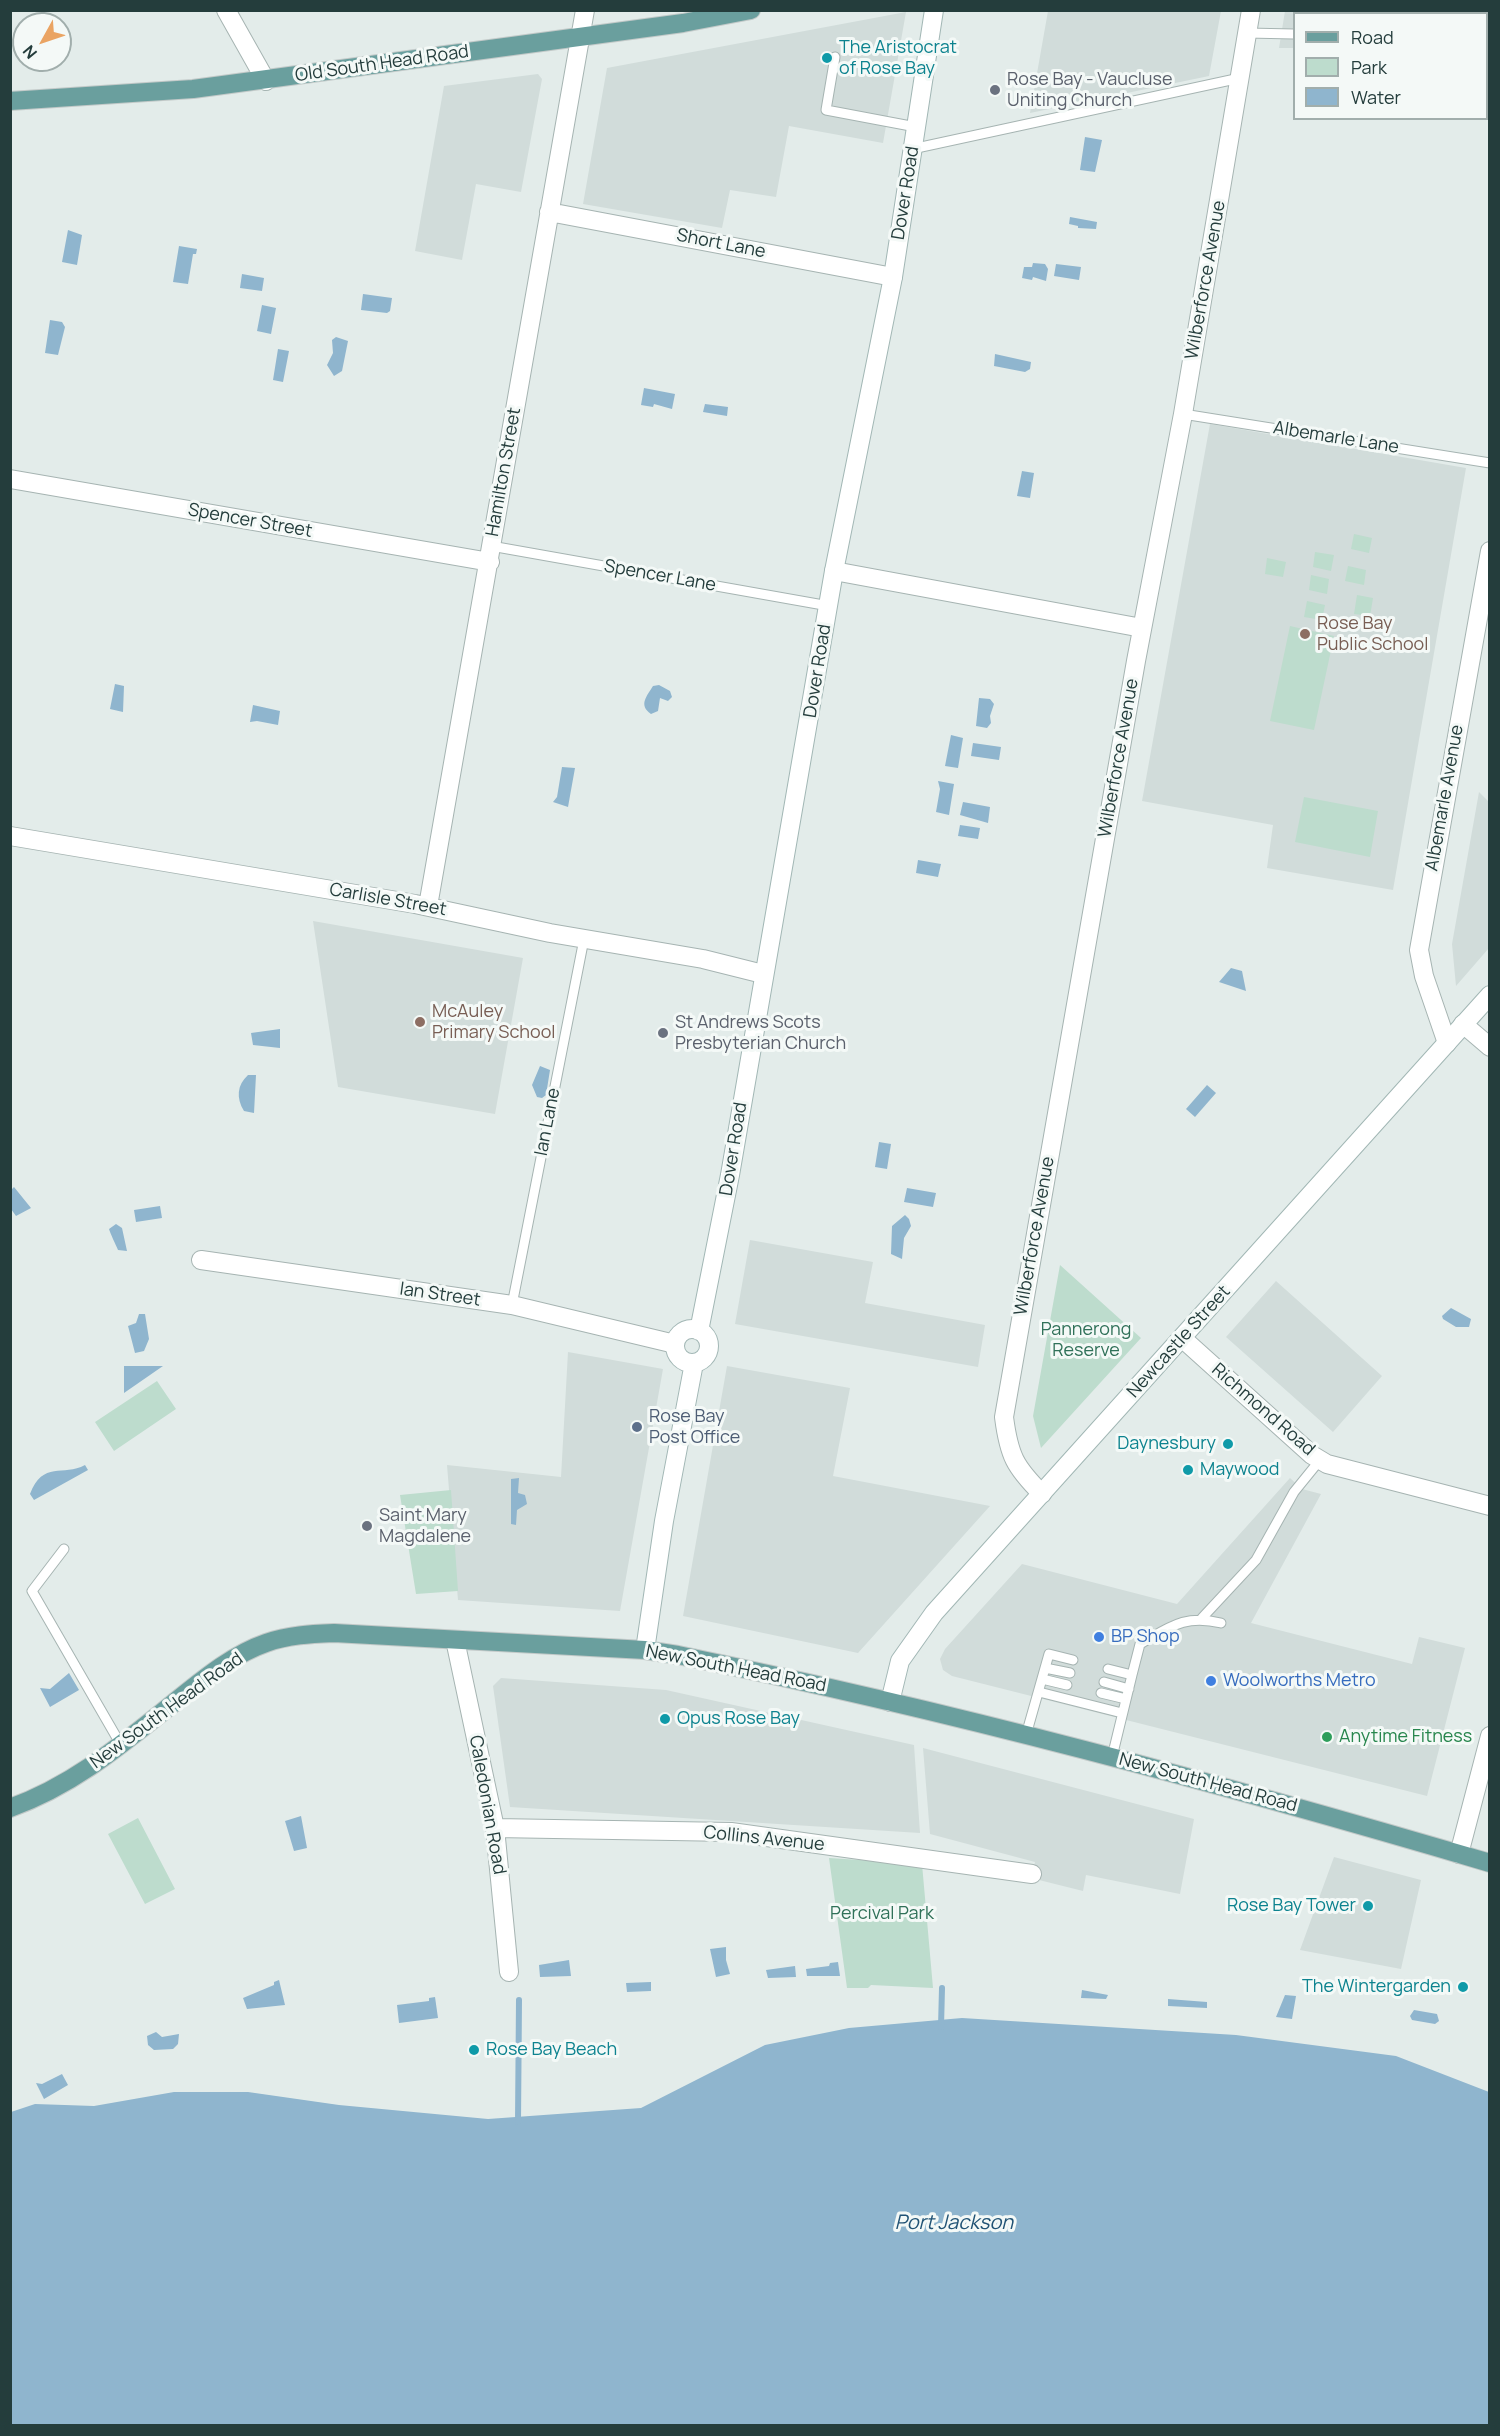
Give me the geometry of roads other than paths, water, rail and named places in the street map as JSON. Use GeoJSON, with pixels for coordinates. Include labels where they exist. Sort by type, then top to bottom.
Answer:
{"type":"FeatureCollection","features":[{"type":"Feature","properties":{"kind":"main road","name":"Old South Head Road"},"geometry":{"type":"LineString","coordinates":[[10,101],[193,89],[267,81],[437,55],[579,38],[751,10]]}},
{"type":"Feature","properties":{"kind":"main road","name":"New South Head Road"},"geometry":{"type":"LineString","coordinates":[[10,1808],[67,1782],[122,1745],[227,1663],[267,1642],[300,1634],[334,1633],[645,1650],[719,1664],[890,1702],[1112,1757],[1490,1863]]}},
{"type":"Feature","properties":{"kind":"street"},"geometry":{"type":"LineString","coordinates":[[226,10],[267,81]]}},
{"type":"Feature","properties":{"kind":"street","name":"Hamilton Street"},"geometry":{"type":"LineString","coordinates":[[428,906],[455,738],[465,701],[585,10]]}},
{"type":"Feature","properties":{"kind":"street","name":"Dover Road"},"geometry":{"type":"LineString","coordinates":[[699,1331],[728,1185],[834,571],[893,277],[934,10]]}},
{"type":"Feature","properties":{"kind":"street","name":"Wilberforce Avenue"},"geometry":{"type":"LineString","coordinates":[[1042,1494],[1016,1466],[1006,1436],[1004,1417],[1142,628],[1183,414],[1251,10]]}},
{"type":"Feature","properties":{"kind":"street","name":"Short Lane"},"geometry":{"type":"LineString","coordinates":[[549,212],[893,277]]}},
{"type":"Feature","properties":{"kind":"street","name":"Spencer Street"},"geometry":{"type":"LineString","coordinates":[[10,479],[490,554]]}},
{"type":"Feature","properties":{"kind":"street","name":"Albemarle Avenue"},"geometry":{"type":"LineString","coordinates":[[1447,1043],[1424,976],[1419,950],[1490,551]]}},
{"type":"Feature","properties":{"kind":"street"},"geometry":{"type":"LineString","coordinates":[[834,571],[1142,628]]}},
{"type":"Feature","properties":{"kind":"street","name":"Carlisle Street"},"geometry":{"type":"LineString","coordinates":[[10,836],[428,906],[584,939],[703,958],[763,974]]}},
{"type":"Feature","properties":{"kind":"street","name":"Newcastle Street"},"geometry":{"type":"LineString","coordinates":[[890,1702],[900,1661],[920,1629],[1490,995]]}},
{"type":"Feature","properties":{"kind":"street"},"geometry":{"type":"LineString","coordinates":[[1463,1024],[1490,1047]]}},
{"type":"Feature","properties":{"kind":"street","name":"Ian Street"},"geometry":{"type":"LineString","coordinates":[[201,1260],[512,1305],[675,1344]]}},
{"type":"Feature","properties":{"kind":"street"},"geometry":{"type":"LineString","coordinates":[[684,1331],[699,1331],[708,1340],[709,1350],[703,1359],[694,1363],[682,1360],[675,1344],[684,1331]]}},
{"type":"Feature","properties":{"kind":"street","name":"Richmond Road"},"geometry":{"type":"LineString","coordinates":[[1182,1338],[1327,1464],[1490,1506]]}},
{"type":"Feature","properties":{"kind":"street"},"geometry":{"type":"LineString","coordinates":[[645,1650],[664,1521],[694,1363]]}},
{"type":"Feature","properties":{"kind":"street","name":"Caledonian Road"},"geometry":{"type":"LineString","coordinates":[[455,1640],[495,1828],[509,1972]]}},
{"type":"Feature","properties":{"kind":"street"},"geometry":{"type":"LineString","coordinates":[[1459,1854],[1490,1736]]}},
{"type":"Feature","properties":{"kind":"street","name":"Collins Avenue"},"geometry":{"type":"LineString","coordinates":[[495,1828],[732,1832],[1032,1874]]}},
{"type":"Feature","properties":{"kind":"lane"},"geometry":{"type":"LineString","coordinates":[[1247,33],[1293,34]]}},
{"type":"Feature","properties":{"kind":"lane"},"geometry":{"type":"LineString","coordinates":[[836,57],[826,110],[916,127]]}},
{"type":"Feature","properties":{"kind":"lane"},"geometry":{"type":"LineString","coordinates":[[912,149],[1240,78]]}},
{"type":"Feature","properties":{"kind":"lane","name":"Albemarle Lane"},"geometry":{"type":"LineString","coordinates":[[1183,414],[1490,463]]}},
{"type":"Feature","properties":{"kind":"lane","name":"Spencer Lane"},"geometry":{"type":"LineString","coordinates":[[490,554],[829,606]]}},
{"type":"Feature","properties":{"kind":"lane","name":"Ian Lane"},"geometry":{"type":"LineString","coordinates":[[512,1305],[584,939]]}},
{"type":"Feature","properties":{"kind":"lane"},"geometry":{"type":"LineString","coordinates":[[1202,1618],[1256,1560],[1294,1492],[1320,1460]]}},
{"type":"Feature","properties":{"kind":"lane"},"geometry":{"type":"LineString","coordinates":[[64,1549],[32,1591],[122,1745]]}},
{"type":"Feature","properties":{"kind":"lane"},"geometry":{"type":"LineString","coordinates":[[1112,1757],[1140,1644],[1181,1621],[1202,1618],[1221,1623]]}},
{"type":"Feature","properties":{"kind":"lane"},"geometry":{"type":"LineString","coordinates":[[1026,1735],[1049,1654],[1073,1660]]}},
{"type":"Feature","properties":{"kind":"lane"},"geometry":{"type":"LineString","coordinates":[[1045,1668],[1070,1673]]}},
{"type":"Feature","properties":{"kind":"lane"},"geometry":{"type":"LineString","coordinates":[[1108,1669],[1132,1675]]}},
{"type":"Feature","properties":{"kind":"lane"},"geometry":{"type":"LineString","coordinates":[[1042,1679],[1067,1684]]}},
{"type":"Feature","properties":{"kind":"lane"},"geometry":{"type":"LineString","coordinates":[[1104,1682],[1129,1689]]}},
{"type":"Feature","properties":{"kind":"lane"},"geometry":{"type":"LineString","coordinates":[[1039,1692],[1122,1713]]}},
{"type":"Feature","properties":{"kind":"lane"},"geometry":{"type":"LineString","coordinates":[[1101,1693],[1126,1699]]}},
{"type":"Feature","properties":{"kind":"water"},"geometry":{"type":"Polygon","coordinates":[[[1085,137],[1102,140],[1095,172],[1080,170],[1085,137]]]}},
{"type":"Feature","properties":{"kind":"water"},"geometry":{"type":"Polygon","coordinates":[[[1070,217],[1097,222],[1096,229],[1078,228],[1078,226],[1069,224],[1070,217]]]}},
{"type":"Feature","properties":{"kind":"water"},"geometry":{"type":"Polygon","coordinates":[[[68,230],[82,235],[77,265],[62,262],[68,230]]]}},
{"type":"Feature","properties":{"kind":"water"},"geometry":{"type":"Polygon","coordinates":[[[179,246],[197,249],[196,254],[193,254],[188,284],[173,282],[179,246]]]}},
{"type":"Feature","properties":{"kind":"water"},"geometry":{"type":"Polygon","coordinates":[[[1033,263],[1045,264],[1048,269],[1046,281],[1033,277],[1032,280],[1022,278],[1024,267],[1032,267],[1033,263]]]}},
{"type":"Feature","properties":{"kind":"water"},"geometry":{"type":"Polygon","coordinates":[[[1056,264],[1081,267],[1079,280],[1054,276],[1056,264]]]}},
{"type":"Feature","properties":{"kind":"water"},"geometry":{"type":"Polygon","coordinates":[[[242,274],[264,278],[262,291],[240,288],[242,274]]]}},
{"type":"Feature","properties":{"kind":"water"},"geometry":{"type":"Polygon","coordinates":[[[363,294],[392,298],[390,311],[387,313],[361,310],[363,294]]]}},
{"type":"Feature","properties":{"kind":"water"},"geometry":{"type":"Polygon","coordinates":[[[262,305],[276,308],[271,334],[257,331],[262,305]]]}},
{"type":"Feature","properties":{"kind":"water"},"geometry":{"type":"Polygon","coordinates":[[[50,320],[62,322],[65,327],[58,355],[45,353],[50,320]]]}},
{"type":"Feature","properties":{"kind":"water"},"geometry":{"type":"Polygon","coordinates":[[[336,337],[348,341],[342,371],[334,376],[327,365],[333,353],[332,340],[336,337]]]}},
{"type":"Feature","properties":{"kind":"water"},"geometry":{"type":"Polygon","coordinates":[[[278,349],[289,351],[283,382],[273,380],[278,349]]]}},
{"type":"Feature","properties":{"kind":"water"},"geometry":{"type":"Polygon","coordinates":[[[995,354],[1031,362],[1030,369],[1025,372],[994,366],[995,354]]]}},
{"type":"Feature","properties":{"kind":"water"},"geometry":{"type":"Polygon","coordinates":[[[644,388],[675,394],[672,409],[654,404],[653,407],[641,405],[644,388]]]}},
{"type":"Feature","properties":{"kind":"water"},"geometry":{"type":"Polygon","coordinates":[[[705,404],[728,407],[727,416],[703,412],[705,404]]]}},
{"type":"Feature","properties":{"kind":"water"},"geometry":{"type":"Polygon","coordinates":[[[1022,471],[1034,473],[1030,498],[1017,496],[1022,471]]]}},
{"type":"Feature","properties":{"kind":"water"},"geometry":{"type":"Polygon","coordinates":[[[115,684],[124,686],[123,712],[110,709],[115,684]]]}},
{"type":"Feature","properties":{"kind":"water"},"geometry":{"type":"Polygon","coordinates":[[[659,685],[670,691],[672,697],[668,701],[660,698],[658,711],[651,714],[645,707],[645,700],[653,686],[659,685]]]}},
{"type":"Feature","properties":{"kind":"water"},"geometry":{"type":"Polygon","coordinates":[[[979,698],[990,699],[994,704],[990,716],[991,723],[987,728],[976,726],[979,698]]]}},
{"type":"Feature","properties":{"kind":"water"},"geometry":{"type":"Polygon","coordinates":[[[253,705],[280,711],[278,725],[250,722],[253,705]]]}},
{"type":"Feature","properties":{"kind":"water"},"geometry":{"type":"Polygon","coordinates":[[[951,735],[963,738],[958,768],[945,766],[951,735]]]}},
{"type":"Feature","properties":{"kind":"water"},"geometry":{"type":"Polygon","coordinates":[[[973,743],[1001,747],[999,760],[971,756],[973,743]]]}},
{"type":"Feature","properties":{"kind":"water"},"geometry":{"type":"Polygon","coordinates":[[[562,767],[575,768],[568,807],[553,802],[557,797],[562,767]]]}},
{"type":"Feature","properties":{"kind":"water"},"geometry":{"type":"Polygon","coordinates":[[[938,781],[954,784],[949,815],[936,812],[940,789],[938,781]]]}},
{"type":"Feature","properties":{"kind":"water"},"geometry":{"type":"Polygon","coordinates":[[[963,802],[990,807],[988,823],[960,815],[963,802]]]}},
{"type":"Feature","properties":{"kind":"water"},"geometry":{"type":"Polygon","coordinates":[[[960,825],[980,828],[978,839],[958,836],[960,825]]]}},
{"type":"Feature","properties":{"kind":"water"},"geometry":{"type":"Polygon","coordinates":[[[918,860],[941,864],[938,877],[916,873],[918,860]]]}},
{"type":"Feature","properties":{"kind":"water"},"geometry":{"type":"Polygon","coordinates":[[[1231,968],[1242,971],[1246,991],[1219,982],[1231,968]]]}},
{"type":"Feature","properties":{"kind":"water"},"geometry":{"type":"Polygon","coordinates":[[[280,1029],[280,1048],[253,1045],[251,1033],[280,1029]]]}},
{"type":"Feature","properties":{"kind":"water"},"geometry":{"type":"Polygon","coordinates":[[[540,1066],[550,1070],[546,1095],[542,1098],[537,1097],[532,1085],[540,1066]]]}},
{"type":"Feature","properties":{"kind":"water"},"geometry":{"type":"Polygon","coordinates":[[[248,1075],[256,1075],[254,1113],[244,1111],[239,1097],[240,1087],[248,1075]]]}},
{"type":"Feature","properties":{"kind":"water"},"geometry":{"type":"Polygon","coordinates":[[[1207,1085],[1216,1093],[1195,1117],[1186,1109],[1207,1085]]]}},
{"type":"Feature","properties":{"kind":"water"},"geometry":{"type":"Polygon","coordinates":[[[879,1142],[891,1144],[887,1169],[875,1167],[879,1142]]]}},
{"type":"Feature","properties":{"kind":"water"},"geometry":{"type":"Polygon","coordinates":[[[14,1187],[31,1208],[16,1216],[11,1209],[11,1190],[14,1187]]]}},
{"type":"Feature","properties":{"kind":"water"},"geometry":{"type":"Polygon","coordinates":[[[907,1188],[936,1193],[933,1207],[904,1202],[907,1188]]]}},
{"type":"Feature","properties":{"kind":"water"},"geometry":{"type":"Polygon","coordinates":[[[160,1206],[162,1218],[136,1222],[134,1210],[160,1206]]]}},
{"type":"Feature","properties":{"kind":"water"},"geometry":{"type":"Polygon","coordinates":[[[905,1215],[911,1226],[904,1238],[902,1259],[891,1254],[892,1226],[905,1215]]]}},
{"type":"Feature","properties":{"kind":"water"},"geometry":{"type":"Polygon","coordinates":[[[116,1224],[122,1228],[127,1251],[118,1250],[109,1229],[116,1224]]]}},
{"type":"Feature","properties":{"kind":"water"},"geometry":{"type":"Polygon","coordinates":[[[1451,1308],[1471,1319],[1469,1327],[1456,1327],[1443,1319],[1442,1316],[1451,1308]]]}},
{"type":"Feature","properties":{"kind":"water"},"geometry":{"type":"Polygon","coordinates":[[[139,1314],[145,1314],[149,1339],[144,1351],[135,1353],[128,1326],[136,1323],[139,1314]]]}},
{"type":"Feature","properties":{"kind":"water"},"geometry":{"type":"Polygon","coordinates":[[[124,1366],[163,1366],[124,1393],[124,1366]]]}},
{"type":"Feature","properties":{"kind":"water"},"geometry":{"type":"Polygon","coordinates":[[[85,1465],[88,1470],[34,1500],[30,1494],[35,1483],[47,1473],[85,1465]]]}},
{"type":"Feature","properties":{"kind":"water"},"geometry":{"type":"Polygon","coordinates":[[[519,1478],[518,1493],[525,1495],[527,1504],[517,1510],[516,1525],[511,1524],[511,1479],[519,1478]]]}},
{"type":"Feature","properties":{"kind":"water"},"geometry":{"type":"Polygon","coordinates":[[[69,1673],[79,1690],[50,1707],[40,1688],[50,1689],[69,1673]]]}},
{"type":"Feature","properties":{"kind":"water"},"geometry":{"type":"Polygon","coordinates":[[[301,1816],[307,1848],[294,1851],[285,1821],[301,1816]]]}},
{"type":"Feature","properties":{"kind":"water"},"geometry":{"type":"Polygon","coordinates":[[[726,1947],[726,1960],[730,1974],[716,1977],[710,1949],[726,1947]]]}},
{"type":"Feature","properties":{"kind":"water"},"geometry":{"type":"Polygon","coordinates":[[[569,1960],[571,1976],[540,1977],[539,1965],[569,1960]]]}},
{"type":"Feature","properties":{"kind":"water"},"geometry":{"type":"Polygon","coordinates":[[[838,1962],[840,1976],[807,1976],[806,1969],[829,1966],[830,1963],[838,1962]]]}},
{"type":"Feature","properties":{"kind":"water"},"geometry":{"type":"Polygon","coordinates":[[[795,1966],[796,1977],[768,1978],[766,1970],[795,1966]]]}},
{"type":"Feature","properties":{"kind":"water"},"geometry":{"type":"Polygon","coordinates":[[[279,1980],[285,2005],[247,2009],[243,1998],[274,1985],[274,1982],[279,1980]]]}},
{"type":"Feature","properties":{"kind":"water"},"geometry":{"type":"Polygon","coordinates":[[[651,1982],[651,1991],[627,1992],[626,1983],[651,1982]]]}},
{"type":"Feature","properties":{"kind":"water"},"geometry":{"type":"Polygon","coordinates":[[[1082,1990],[1108,1995],[1106,1999],[1081,1998],[1082,1990]]]}},
{"type":"Feature","properties":{"kind":"water"},"geometry":{"type":"Polygon","coordinates":[[[1285,1995],[1296,1996],[1292,2019],[1276,2017],[1285,1995]]]}},
{"type":"Feature","properties":{"kind":"water"},"geometry":{"type":"Polygon","coordinates":[[[435,1997],[438,2018],[399,2023],[397,2005],[429,2001],[429,1998],[435,1997]]]}},
{"type":"Feature","properties":{"kind":"water"},"geometry":{"type":"Polygon","coordinates":[[[1168,1999],[1207,2002],[1207,2008],[1168,2006],[1168,1999]]]}},
{"type":"Feature","properties":{"kind":"water"},"geometry":{"type":"Polygon","coordinates":[[[1414,2010],[1437,2014],[1439,2021],[1435,2024],[1412,2020],[1410,2016],[1414,2010]]]}},
{"type":"Feature","properties":{"kind":"water","name":"Port Jackson"},"geometry":{"type":"Polygon","coordinates":[[[962,2018],[1236,2035],[1396,2056],[1489,2092],[1489,2425],[11,2425],[11,2112],[35,2104],[94,2106],[174,2092],[248,2092],[339,2105],[488,2119],[641,2108],[765,2045],[849,2028],[962,2018]]]}},
{"type":"Feature","properties":{"kind":"water"},"geometry":{"type":"Polygon","coordinates":[[[156,2032],[162,2037],[179,2034],[178,2044],[173,2049],[154,2050],[148,2045],[147,2036],[156,2032]]]}},
{"type":"Feature","properties":{"kind":"water"},"geometry":{"type":"Polygon","coordinates":[[[62,2074],[68,2085],[44,2099],[36,2083],[42,2084],[62,2074]]]}},
{"type":"Feature","properties":{"kind":"waterway"},"geometry":{"type":"LineString","coordinates":[[941,2027],[942,1988]]}},
{"type":"Feature","properties":{"kind":"waterway"},"geometry":{"type":"LineString","coordinates":[[518,2122],[519,2000]]}},
{"type":"Feature","properties":{"kind":"place","name":"The Aristocrat of Rose Bay"},"geometry":{"type":"Point","coordinates":[827,58]}},
{"type":"Feature","properties":{"kind":"place","name":"Rose Bay - Vaucluse Uniting Church"},"geometry":{"type":"Point","coordinates":[995,90]}},
{"type":"Feature","properties":{"kind":"place","name":"Rose Bay Public School"},"geometry":{"type":"Point","coordinates":[1305,634]}},
{"type":"Feature","properties":{"kind":"place","name":"McAuley Primary School"},"geometry":{"type":"Point","coordinates":[420,1022]}},
{"type":"Feature","properties":{"kind":"place","name":"St Andrews Scots Presbyterian Church"},"geometry":{"type":"Point","coordinates":[663,1033]}},
{"type":"Feature","properties":{"kind":"place","name":"Rose Bay Post Office"},"geometry":{"type":"Point","coordinates":[637,1427]}},
{"type":"Feature","properties":{"kind":"place","name":"Daynesbury"},"geometry":{"type":"Point","coordinates":[1228,1444]}},
{"type":"Feature","properties":{"kind":"place","name":"Maywood"},"geometry":{"type":"Point","coordinates":[1188,1470]}},
{"type":"Feature","properties":{"kind":"place","name":"Saint Mary Magdalene"},"geometry":{"type":"Point","coordinates":[367,1526]}},
{"type":"Feature","properties":{"kind":"place","name":"BP Shop"},"geometry":{"type":"Point","coordinates":[1099,1637]}},
{"type":"Feature","properties":{"kind":"place","name":"Woolworths Metro"},"geometry":{"type":"Point","coordinates":[1211,1681]}},
{"type":"Feature","properties":{"kind":"place","name":"Opus Rose Bay"},"geometry":{"type":"Point","coordinates":[665,1719]}},
{"type":"Feature","properties":{"kind":"place","name":"Anytime Fitness"},"geometry":{"type":"Point","coordinates":[1327,1737]}},
{"type":"Feature","properties":{"kind":"place","name":"Rose Bay Tower"},"geometry":{"type":"Point","coordinates":[1368,1906]}},
{"type":"Feature","properties":{"kind":"place","name":"The Wintergarden"},"geometry":{"type":"Point","coordinates":[1463,1987]}},
{"type":"Feature","properties":{"kind":"place","name":"Rose Bay Beach"},"geometry":{"type":"Point","coordinates":[474,2050]}},
{"type":"Feature","properties":{"kind":"park label","name":"Pannerong Reserve"},"geometry":{"type":"Point","coordinates":[1086,1340]}},
{"type":"Feature","properties":{"kind":"park label","name":"Percival Park"},"geometry":{"type":"Point","coordinates":[882,1914]}}]}
